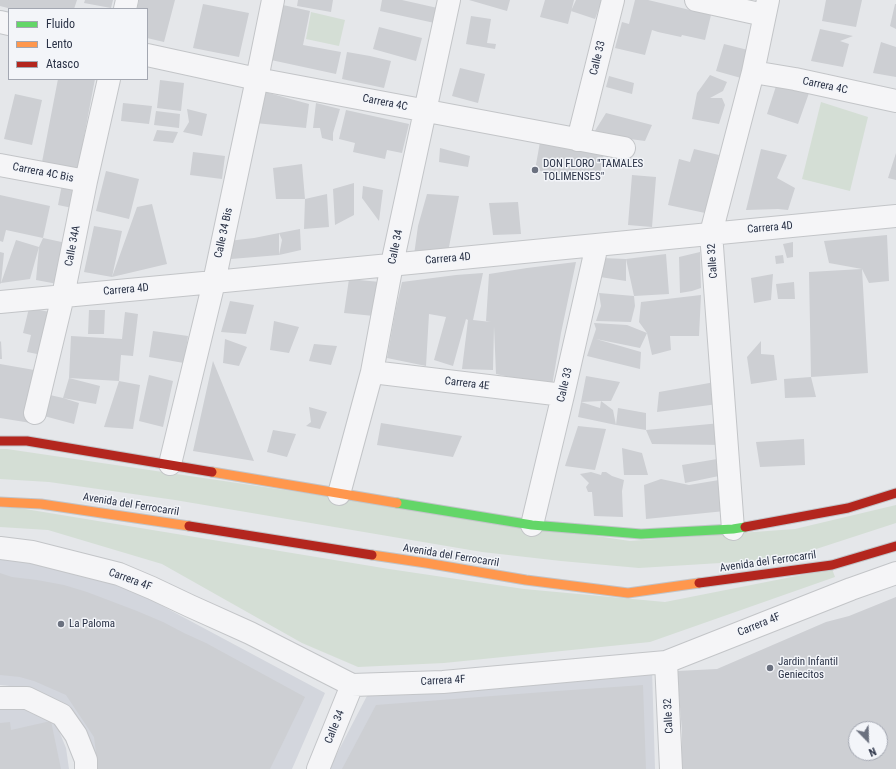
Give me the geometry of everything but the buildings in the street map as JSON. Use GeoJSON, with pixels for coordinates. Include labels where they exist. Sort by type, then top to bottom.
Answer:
{"type":"FeatureCollection","features":[{"type":"Feature","properties":{"kind":"main road"},"geometry":{"type":"LineString","coordinates":[[0,441],[27,441],[170,464],[338,494],[532,525],[641,534],[733,529],[848,508],[896,493]]}},
{"type":"Feature","properties":{"kind":"main road","name":"Avenida del Ferrocarril"},"geometry":{"type":"LineString","coordinates":[[0,502],[41,504],[128,516],[526,580],[628,593],[832,565],[896,546]]}},
{"type":"Feature","properties":{"kind":"street","name":"Calle 34 Bis"},"geometry":{"type":"LineString","coordinates":[[170,464],[214,282],[273,0]]}},
{"type":"Feature","properties":{"kind":"street","name":"Calle 34"},"geometry":{"type":"LineString","coordinates":[[338,494],[372,372],[392,264],[449,0]]}},
{"type":"Feature","properties":{"kind":"street","name":"Calle 33"},"geometry":{"type":"LineString","coordinates":[[578,140],[613,0]]}},
{"type":"Feature","properties":{"kind":"street"},"geometry":{"type":"LineString","coordinates":[[696,0],[766,7]]}},
{"type":"Feature","properties":{"kind":"street","name":"Calle 32"},"geometry":{"type":"LineString","coordinates":[[733,529],[711,233],[753,72],[766,7]]}},
{"type":"Feature","properties":{"kind":"street","name":"Carrera 4C"},"geometry":{"type":"LineString","coordinates":[[148,55],[257,79],[624,148]]}},
{"type":"Feature","properties":{"kind":"street","name":"Carrera 4C"},"geometry":{"type":"LineString","coordinates":[[753,72],[795,79],[896,101]]}},
{"type":"Feature","properties":{"kind":"street","name":"Calle 34A"},"geometry":{"type":"LineString","coordinates":[[35,413],[63,296],[86,181],[109,80]]}},
{"type":"Feature","properties":{"kind":"street","name":"Carrera 4C Bis"},"geometry":{"type":"LineString","coordinates":[[0,165],[86,181]]}},
{"type":"Feature","properties":{"kind":"street","name":"Carrera 4D"},"geometry":{"type":"LineString","coordinates":[[0,302],[896,216]]}},
{"type":"Feature","properties":{"kind":"street","name":"Calle 33"},"geometry":{"type":"LineString","coordinates":[[532,525],[597,245]]}},
{"type":"Feature","properties":{"kind":"street","name":"Carrera 4E"},"geometry":{"type":"LineString","coordinates":[[372,372],[563,395]]}},
{"type":"Feature","properties":{"kind":"street","name":"Carrera 4F"},"geometry":{"type":"LineString","coordinates":[[0,548],[32,552],[118,574],[250,633],[352,685],[443,682],[548,674],[666,662],[851,589],[896,573]]}},
{"type":"Feature","properties":{"kind":"street","name":"Calle 32"},"geometry":{"type":"LineString","coordinates":[[666,662],[672,769]]}},
{"type":"Feature","properties":{"kind":"street","name":"Calle 34"},"geometry":{"type":"LineString","coordinates":[[318,769],[352,685]]}},
{"type":"Feature","properties":{"kind":"street"},"geometry":{"type":"LineString","coordinates":[[0,698],[27,698],[62,715],[76,735],[86,760],[86,769]]}},
{"type":"Feature","properties":{"kind":"shaded area"},"geometry":{"type":"Polygon","coordinates":[[[311,12],[345,20],[339,46],[306,39],[311,12]]]}},
{"type":"Feature","properties":{"kind":"shaded area"},"geometry":{"type":"Polygon","coordinates":[[[821,102],[868,117],[850,191],[802,179],[821,102]]]}},
{"type":"Feature","properties":{"kind":"shaded area"},"geometry":{"type":"Polygon","coordinates":[[[0,449],[630,541],[795,529],[896,505],[896,523],[810,551],[753,561],[639,568],[482,552],[175,500],[49,482],[0,479],[0,449]]]}},
{"type":"Feature","properties":{"kind":"shaded area"},"geometry":{"type":"Polygon","coordinates":[[[0,508],[19,508],[389,569],[524,589],[665,602],[832,569],[835,577],[650,642],[444,663],[358,667],[302,643],[162,564],[48,530],[0,527],[0,508]]]}},
{"type":"Feature","properties":{"kind":"shaded area"},"geometry":{"type":"Polygon","coordinates":[[[0,558],[15,559],[125,586],[325,693],[292,769],[90,769],[29,688],[0,685],[0,558]]]}},
{"type":"Feature","properties":{"kind":"shaded area"},"geometry":{"type":"Polygon","coordinates":[[[652,669],[655,769],[329,769],[369,692],[652,669]]]}},
{"type":"Feature","properties":{"kind":"shaded area"},"geometry":{"type":"Polygon","coordinates":[[[0,700],[28,703],[55,721],[66,748],[69,769],[0,769],[0,700]]]}},
{"type":"Feature","properties":{"kind":"traffic: fast"},"geometry":{"type":"LineString","coordinates":[[397,503],[532,525],[641,534],[745,527]]}},
{"type":"Feature","properties":{"kind":"traffic: slow"},"geometry":{"type":"LineString","coordinates":[[212,472],[397,503]]}},
{"type":"Feature","properties":{"kind":"traffic: slow"},"geometry":{"type":"LineString","coordinates":[[0,502],[41,504],[189,526]]}},
{"type":"Feature","properties":{"kind":"traffic: slow"},"geometry":{"type":"LineString","coordinates":[[372,555],[526,580],[628,593],[699,583]]}},
{"type":"Feature","properties":{"kind":"traffic: jam"},"geometry":{"type":"LineString","coordinates":[[0,441],[27,441],[212,472]]}},
{"type":"Feature","properties":{"kind":"traffic: jam"},"geometry":{"type":"LineString","coordinates":[[745,527],[848,508],[896,493]]}},
{"type":"Feature","properties":{"kind":"traffic: jam"},"geometry":{"type":"LineString","coordinates":[[189,526],[372,555]]}},
{"type":"Feature","properties":{"kind":"traffic: jam"},"geometry":{"type":"LineString","coordinates":[[699,583],[832,565],[896,546]]}},
{"type":"Feature","properties":{"kind":"place","name":"DON FLORO \"TAMALES TOLIMENSES\""},"geometry":{"type":"Point","coordinates":[535,170]}},
{"type":"Feature","properties":{"kind":"place","name":"La Paloma"},"geometry":{"type":"Point","coordinates":[61,624]}},
{"type":"Feature","properties":{"kind":"place","name":"Jardin Infantil Geniecitos"},"geometry":{"type":"Point","coordinates":[770,668]}}]}
